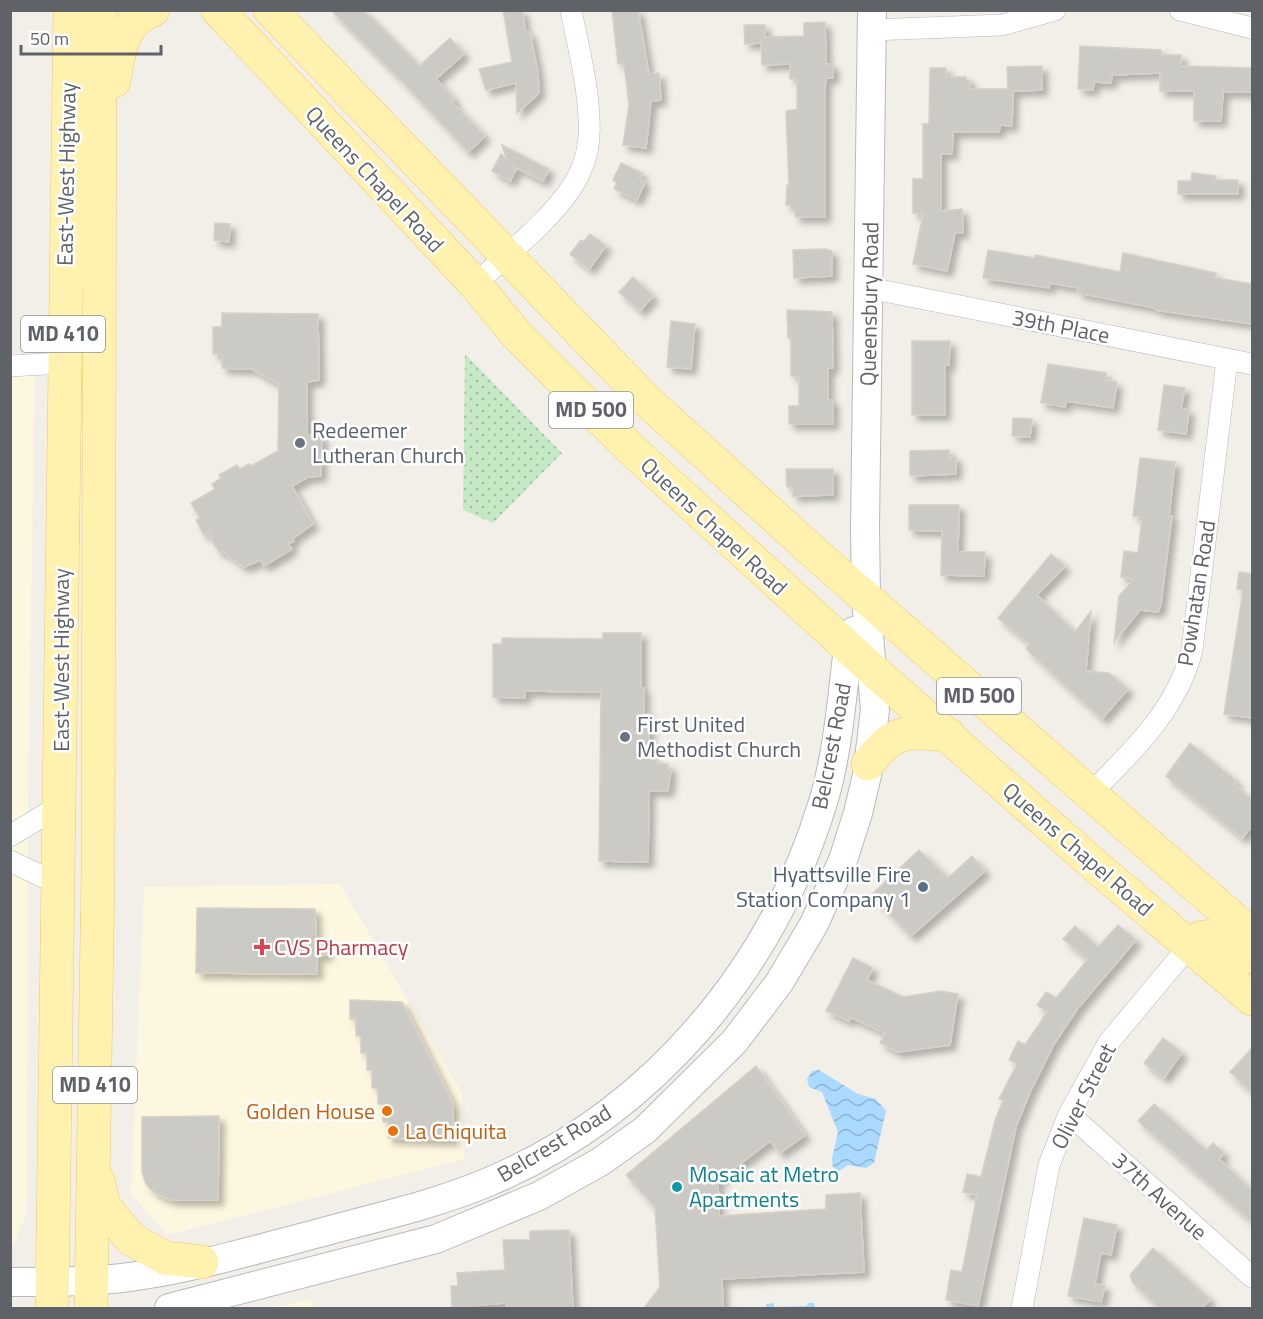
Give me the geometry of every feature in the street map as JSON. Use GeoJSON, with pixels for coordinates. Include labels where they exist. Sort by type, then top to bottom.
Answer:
{"type":"FeatureCollection","features":[{"type":"Feature","properties":{"kind":"main road"},"geometry":{"type":"LineString","coordinates":[[47,10],[53,37],[65,252]]}},
{"type":"Feature","properties":{"kind":"main road","name":"East-West Highway"},"geometry":{"type":"LineString","coordinates":[[52,1295],[63,363],[70,10]]}},
{"type":"Feature","properties":{"kind":"main road","name":"East-West Highway"},"geometry":{"type":"LineString","coordinates":[[91,1295],[98,991],[102,304],[98,82],[100,10]]}},
{"type":"Feature","properties":{"kind":"main road"},"geometry":{"type":"LineString","coordinates":[[102,304],[112,238],[114,80],[119,52],[128,26],[153,10]]}},
{"type":"Feature","properties":{"kind":"main road"},"geometry":{"type":"LineString","coordinates":[[197,10],[212,19],[328,128]]}},
{"type":"Feature","properties":{"kind":"main road","name":"Queens Chapel Road"},"geometry":{"type":"LineString","coordinates":[[218,10],[475,284],[516,334],[633,451],[848,648],[1091,862],[1252,999]]}},
{"type":"Feature","properties":{"kind":"main road","name":"Queens Chapel Road"},"geometry":{"type":"LineString","coordinates":[[274,14],[645,399],[866,598],[1252,935]]}},
{"type":"Feature","properties":{"kind":"main road","name":"Queensbury Road"},"geometry":{"type":"LineString","coordinates":[[872,20],[866,598],[874,671]]}},
{"type":"Feature","properties":{"kind":"main road"},"geometry":{"type":"LineString","coordinates":[[63,363],[71,373],[76,386],[77,456],[94,537],[100,583]]}},
{"type":"Feature","properties":{"kind":"main road","name":"Queensbury Road"},"geometry":{"type":"LineString","coordinates":[[848,648],[866,598]]}},
{"type":"Feature","properties":{"kind":"main road","name":"Belcrest Road"},"geometry":{"type":"LineString","coordinates":[[10,1282],[52,1295],[91,1295],[125,1278],[202,1262],[435,1202],[488,1182],[548,1151],[595,1123],[669,1062],[711,1017],[749,965],[771,929],[803,862],[825,795],[848,648]]}},
{"type":"Feature","properties":{"kind":"main road","name":"Belcrest Road"},"geometry":{"type":"LineString","coordinates":[[169,1308],[436,1239],[539,1196],[600,1162],[645,1130],[734,1042],[779,983],[824,902],[843,860],[858,813],[868,764],[875,710],[874,671]]}},
{"type":"Feature","properties":{"kind":"main road"},"geometry":{"type":"LineString","coordinates":[[868,764],[884,744],[895,736],[908,733],[949,735]]}},
{"type":"Feature","properties":{"kind":"main road"},"geometry":{"type":"LineString","coordinates":[[771,929],[798,905],[824,902]]}},
{"type":"Feature","properties":{"kind":"main road"},"geometry":{"type":"LineString","coordinates":[[1190,945],[1198,936],[1212,935],[1252,957]]}},
{"type":"Feature","properties":{"kind":"main road"},"geometry":{"type":"LineString","coordinates":[[93,1160],[104,1206],[131,1239],[165,1258],[202,1262]]}},
{"type":"Feature","properties":{"kind":"street"},"geometry":{"type":"LineString","coordinates":[[475,284],[526,237],[575,182],[586,156],[589,118],[571,10]]}},
{"type":"Feature","properties":{"kind":"street"},"geometry":{"type":"LineString","coordinates":[[872,20],[1002,25],[1055,10]]}},
{"type":"Feature","properties":{"kind":"street"},"geometry":{"type":"LineString","coordinates":[[1180,10],[1252,28]]}},
{"type":"Feature","properties":{"kind":"street","name":"39th Place"},"geometry":{"type":"LineString","coordinates":[[869,288],[1252,364]]}},
{"type":"Feature","properties":{"kind":"street","name":"Powhatan Road"},"geometry":{"type":"LineString","coordinates":[[1090,794],[1161,717],[1188,667],[1192,650],[1227,360]]}},
{"type":"Feature","properties":{"kind":"street"},"geometry":{"type":"LineString","coordinates":[[10,366],[63,363]]}},
{"type":"Feature","properties":{"kind":"street"},"geometry":{"type":"LineString","coordinates":[[10,836],[36,823],[59,806]]}},
{"type":"Feature","properties":{"kind":"street"},"geometry":{"type":"LineString","coordinates":[[10,861],[56,883]]}},
{"type":"Feature","properties":{"kind":"street","name":"Oliver Street"},"geometry":{"type":"LineString","coordinates":[[1022,1308],[1049,1165],[1069,1114],[1109,1042],[1190,945]]}},
{"type":"Feature","properties":{"kind":"street","name":"37th Avenue"},"geometry":{"type":"LineString","coordinates":[[1069,1114],[1252,1277]]}},
{"type":"Feature","properties":{"kind":"shaded area"},"geometry":{"type":"Polygon","coordinates":[[[10,358],[35,358],[28,791],[27,1212],[15,1242],[11,1246],[10,358]]]}},
{"type":"Feature","properties":{"kind":"shaded area"},"geometry":{"type":"Polygon","coordinates":[[[340,884],[462,1093],[464,1159],[168,1235],[131,1194],[144,887],[340,884]]]}},
{"type":"Feature","properties":{"kind":"shaded area"},"geometry":{"type":"Polygon","coordinates":[[[311,1299],[312,1308],[272,1308],[311,1299]]]}},
{"type":"Feature","properties":{"kind":"green space"},"geometry":{"type":"Polygon","coordinates":[[[465,354],[562,453],[493,523],[463,510],[465,354]]]}},
{"type":"Feature","properties":{"kind":"water"},"geometry":{"type":"Polygon","coordinates":[[[819,1070],[858,1094],[876,1099],[886,1111],[874,1163],[866,1168],[848,1165],[839,1171],[833,1168],[832,1158],[838,1132],[822,1092],[809,1087],[807,1079],[812,1071],[819,1070]]]}},
{"type":"Feature","properties":{"kind":"water"},"geometry":{"type":"Polygon","coordinates":[[[774,1303],[774,1307],[807,1306],[808,1303],[814,1303],[815,1308],[766,1308],[766,1304],[774,1303]]]}},
{"type":"Feature","properties":{"kind":"building"},"geometry":{"type":"Polygon","coordinates":[[[331,10],[363,10],[419,66],[450,38],[464,54],[436,79],[455,100],[451,101],[485,136],[468,152],[331,10]]]}},
{"type":"Feature","properties":{"kind":"building"},"geometry":{"type":"Polygon","coordinates":[[[503,10],[522,10],[526,33],[530,32],[538,73],[539,93],[517,113],[516,83],[486,90],[479,69],[512,62],[503,10]]]}},
{"type":"Feature","properties":{"kind":"building"},"geometry":{"type":"Polygon","coordinates":[[[612,10],[638,10],[649,74],[659,73],[661,100],[651,101],[646,148],[623,145],[629,105],[624,63],[618,64],[612,10]]]}},
{"type":"Feature","properties":{"kind":"building"},"geometry":{"type":"Polygon","coordinates":[[[825,22],[826,64],[833,64],[833,78],[826,78],[825,89],[825,217],[795,217],[795,205],[786,205],[787,185],[789,185],[786,111],[797,109],[797,79],[790,79],[790,64],[762,65],[761,43],[745,44],[744,25],[765,25],[765,37],[804,36],[804,23],[825,22]]]}},
{"type":"Feature","properties":{"kind":"building"},"geometry":{"type":"Polygon","coordinates":[[[1080,46],[1161,50],[1161,55],[1181,55],[1181,66],[1252,68],[1252,92],[1223,92],[1221,121],[1194,121],[1194,91],[1160,91],[1160,73],[1112,75],[1111,83],[1094,82],[1093,90],[1078,89],[1080,46]]]}},
{"type":"Feature","properties":{"kind":"building"},"geometry":{"type":"Polygon","coordinates":[[[1042,66],[1042,90],[1013,91],[1012,126],[1000,125],[999,132],[953,132],[952,154],[941,154],[941,211],[962,209],[963,233],[955,233],[947,271],[913,264],[923,214],[913,213],[913,179],[923,179],[923,124],[929,124],[930,68],[946,68],[946,77],[966,77],[966,81],[970,80],[970,89],[1008,89],[1007,67],[1042,66]]]}},
{"type":"Feature","properties":{"kind":"building"},"geometry":{"type":"Polygon","coordinates":[[[502,145],[549,169],[543,181],[512,166],[516,170],[510,181],[492,171],[501,154],[507,160],[502,145]]]}},
{"type":"Feature","properties":{"kind":"building"},"geometry":{"type":"Polygon","coordinates":[[[621,163],[642,173],[639,179],[645,182],[637,200],[614,189],[617,182],[613,180],[621,163]]]}},
{"type":"Feature","properties":{"kind":"building"},"geometry":{"type":"Polygon","coordinates":[[[1192,173],[1216,176],[1215,180],[1238,180],[1238,194],[1178,194],[1178,181],[1191,181],[1192,173]]]}},
{"type":"Feature","properties":{"kind":"building"},"geometry":{"type":"Polygon","coordinates":[[[215,223],[230,224],[229,242],[214,240],[215,223]]]}},
{"type":"Feature","properties":{"kind":"building"},"geometry":{"type":"Polygon","coordinates":[[[590,234],[606,246],[589,269],[570,254],[581,240],[583,242],[590,234]]]}},
{"type":"Feature","properties":{"kind":"building"},"geometry":{"type":"Polygon","coordinates":[[[825,249],[832,251],[832,276],[794,278],[793,250],[825,249]]]}},
{"type":"Feature","properties":{"kind":"building"},"geometry":{"type":"Polygon","coordinates":[[[988,250],[1035,258],[1035,255],[1120,272],[1123,253],[1216,273],[1215,278],[1252,284],[1252,324],[1156,310],[1156,308],[1078,293],[1079,288],[1050,283],[1049,288],[983,278],[988,250]]]}},
{"type":"Feature","properties":{"kind":"building"},"geometry":{"type":"Polygon","coordinates":[[[633,277],[653,296],[640,311],[619,292],[633,277]]]}},
{"type":"Feature","properties":{"kind":"building"},"geometry":{"type":"Polygon","coordinates":[[[787,310],[832,312],[833,368],[828,368],[828,400],[833,400],[833,424],[789,424],[789,406],[799,406],[799,376],[791,376],[791,338],[788,338],[787,310]]]}},
{"type":"Feature","properties":{"kind":"building","name":"Redeemer Lutheran Church"},"geometry":{"type":"Polygon","coordinates":[[[222,313],[318,314],[319,380],[307,382],[307,435],[322,435],[321,476],[308,477],[292,486],[313,524],[292,539],[294,541],[288,544],[292,549],[264,566],[261,560],[244,567],[222,551],[219,552],[208,533],[204,535],[196,520],[200,518],[191,503],[215,489],[212,484],[221,478],[219,475],[237,465],[240,469],[249,464],[251,466],[278,451],[279,384],[252,369],[222,368],[222,354],[213,354],[213,327],[222,327],[222,313]]]}},
{"type":"Feature","properties":{"kind":"building"},"geometry":{"type":"Polygon","coordinates":[[[671,321],[695,324],[691,369],[667,367],[671,321]]]}},
{"type":"Feature","properties":{"kind":"building"},"geometry":{"type":"Polygon","coordinates":[[[912,341],[950,341],[949,365],[945,365],[945,415],[912,415],[912,341]]]}},
{"type":"Feature","properties":{"kind":"building"},"geometry":{"type":"Polygon","coordinates":[[[1048,364],[1106,373],[1105,380],[1117,382],[1113,408],[1066,401],[1065,407],[1041,403],[1048,364]]]}},
{"type":"Feature","properties":{"kind":"building"},"geometry":{"type":"Polygon","coordinates":[[[1164,385],[1185,388],[1181,409],[1189,410],[1186,434],[1158,430],[1164,385]]]}},
{"type":"Feature","properties":{"kind":"building"},"geometry":{"type":"Polygon","coordinates":[[[1013,418],[1032,419],[1030,437],[1012,436],[1013,418]]]}},
{"type":"Feature","properties":{"kind":"building"},"geometry":{"type":"Polygon","coordinates":[[[949,450],[949,457],[956,457],[956,474],[910,476],[910,451],[949,450]]]}},
{"type":"Feature","properties":{"kind":"building"},"geometry":{"type":"Polygon","coordinates":[[[1140,458],[1175,462],[1169,516],[1172,516],[1161,604],[1158,612],[1140,610],[1114,642],[1119,596],[1134,579],[1121,577],[1124,551],[1138,553],[1142,517],[1133,516],[1140,458]]]}},
{"type":"Feature","properties":{"kind":"building"},"geometry":{"type":"Polygon","coordinates":[[[786,469],[833,469],[833,495],[793,496],[793,487],[787,487],[786,469]]]}},
{"type":"Feature","properties":{"kind":"building"},"geometry":{"type":"Polygon","coordinates":[[[909,505],[959,505],[958,552],[985,552],[984,576],[941,575],[942,531],[909,530],[909,505]]]}},
{"type":"Feature","properties":{"kind":"building"},"geometry":{"type":"Polygon","coordinates":[[[1051,554],[1065,566],[1037,595],[1075,632],[1091,611],[1086,671],[1109,673],[1128,689],[1102,719],[1026,649],[1030,644],[998,618],[1051,554]]]}},
{"type":"Feature","properties":{"kind":"building"},"geometry":{"type":"Polygon","coordinates":[[[1239,572],[1252,574],[1252,718],[1224,714],[1243,590],[1237,589],[1239,572]]]}},
{"type":"Feature","properties":{"kind":"building","name":"First United Methodist Church"},"geometry":{"type":"Polygon","coordinates":[[[603,633],[641,633],[641,688],[644,688],[644,714],[649,714],[649,759],[657,759],[657,764],[668,764],[668,769],[671,769],[668,791],[649,791],[648,862],[599,861],[601,692],[525,691],[525,698],[493,697],[493,644],[502,644],[502,638],[603,639],[603,633]]]}},
{"type":"Feature","properties":{"kind":"building"},"geometry":{"type":"Polygon","coordinates":[[[1190,743],[1236,781],[1234,784],[1252,800],[1252,826],[1242,838],[1166,776],[1190,743]]]}},
{"type":"Feature","properties":{"kind":"building","name":"Hyattsville Fire Station Company 1"},"geometry":{"type":"Polygon","coordinates":[[[919,850],[948,878],[972,856],[985,871],[911,936],[871,895],[919,850]]]}},
{"type":"Feature","properties":{"kind":"building","name":"CVS Pharmacy"},"geometry":{"type":"Polygon","coordinates":[[[197,908],[315,909],[316,939],[327,939],[327,955],[317,956],[317,974],[196,973],[197,908]]]}},
{"type":"Feature","properties":{"kind":"building"},"geometry":{"type":"Polygon","coordinates":[[[1118,925],[1136,940],[1078,1008],[1054,1044],[1016,1127],[978,1306],[946,1300],[951,1270],[962,1272],[977,1195],[963,1192],[967,1174],[981,1177],[995,1121],[1003,1100],[999,1099],[1017,1064],[1009,1060],[1018,1041],[1025,1045],[1047,1012],[1037,1005],[1046,992],[1056,998],[1088,959],[1063,939],[1075,926],[1098,947],[1118,925]]]}},
{"type":"Feature","properties":{"kind":"building"},"geometry":{"type":"Polygon","coordinates":[[[853,958],[873,968],[867,980],[903,997],[941,991],[958,994],[950,1045],[898,1052],[880,1043],[885,1033],[850,1017],[849,1021],[826,1011],[853,958]]]}},
{"type":"Feature","properties":{"kind":"building"},"geometry":{"type":"Polygon","coordinates":[[[350,1000],[402,1002],[453,1104],[453,1140],[388,1138],[388,1122],[383,1122],[383,1104],[378,1104],[378,1088],[372,1088],[372,1070],[367,1070],[367,1053],[361,1053],[361,1036],[356,1036],[356,1019],[350,1019],[350,1000]]]}},
{"type":"Feature","properties":{"kind":"building"},"geometry":{"type":"Polygon","coordinates":[[[1163,1038],[1182,1053],[1164,1078],[1144,1063],[1163,1038]]]}},
{"type":"Feature","properties":{"kind":"building"},"geometry":{"type":"Polygon","coordinates":[[[1252,1048],[1252,1092],[1230,1072],[1252,1048]]]}},
{"type":"Feature","properties":{"kind":"building","name":"Mosaic at Metro Apartments"},"geometry":{"type":"Polygon","coordinates":[[[756,1066],[805,1135],[780,1153],[770,1141],[718,1181],[719,1216],[826,1209],[826,1195],[860,1193],[864,1272],[722,1279],[723,1308],[644,1308],[660,1287],[655,1207],[626,1175],[756,1066]]]}},
{"type":"Feature","properties":{"kind":"building"},"geometry":{"type":"Polygon","coordinates":[[[1154,1104],[1206,1150],[1213,1143],[1224,1153],[1219,1159],[1252,1190],[1252,1222],[1138,1121],[1154,1104]]]}},
{"type":"Feature","properties":{"kind":"building"},"geometry":{"type":"Polygon","coordinates":[[[219,1116],[218,1200],[171,1200],[155,1193],[146,1184],[142,1172],[142,1117],[219,1116]]]}},
{"type":"Feature","properties":{"kind":"building"},"geometry":{"type":"Polygon","coordinates":[[[1084,1218],[1117,1225],[1111,1255],[1101,1253],[1095,1284],[1105,1286],[1101,1302],[1068,1296],[1084,1218]]]}},
{"type":"Feature","properties":{"kind":"building"},"geometry":{"type":"Polygon","coordinates":[[[569,1230],[573,1308],[507,1308],[506,1303],[478,1305],[478,1308],[452,1308],[451,1286],[458,1286],[457,1273],[505,1270],[503,1240],[530,1240],[530,1231],[569,1230]]]}},
{"type":"Feature","properties":{"kind":"building"},"geometry":{"type":"Polygon","coordinates":[[[1153,1248],[1210,1299],[1202,1308],[1160,1308],[1133,1283],[1130,1275],[1153,1248]]]}},
{"type":"Feature","properties":{"kind":"place","name":"Redeemer Lutheran Church"},"geometry":{"type":"Point","coordinates":[300,443]}},
{"type":"Feature","properties":{"kind":"place","name":"First United Methodist Church"},"geometry":{"type":"Point","coordinates":[625,737]}},
{"type":"Feature","properties":{"kind":"place","name":"Hyattsville Fire Station Company 1"},"geometry":{"type":"Point","coordinates":[923,887]}},
{"type":"Feature","properties":{"kind":"place","name":"CVS Pharmacy"},"geometry":{"type":"Point","coordinates":[262,947]}},
{"type":"Feature","properties":{"kind":"place","name":"Golden House"},"geometry":{"type":"Point","coordinates":[387,1111]}},
{"type":"Feature","properties":{"kind":"place","name":"La Chiquita"},"geometry":{"type":"Point","coordinates":[393,1131]}},
{"type":"Feature","properties":{"kind":"place","name":"Mosaic at Metro Apartments"},"geometry":{"type":"Point","coordinates":[677,1187]}}]}
